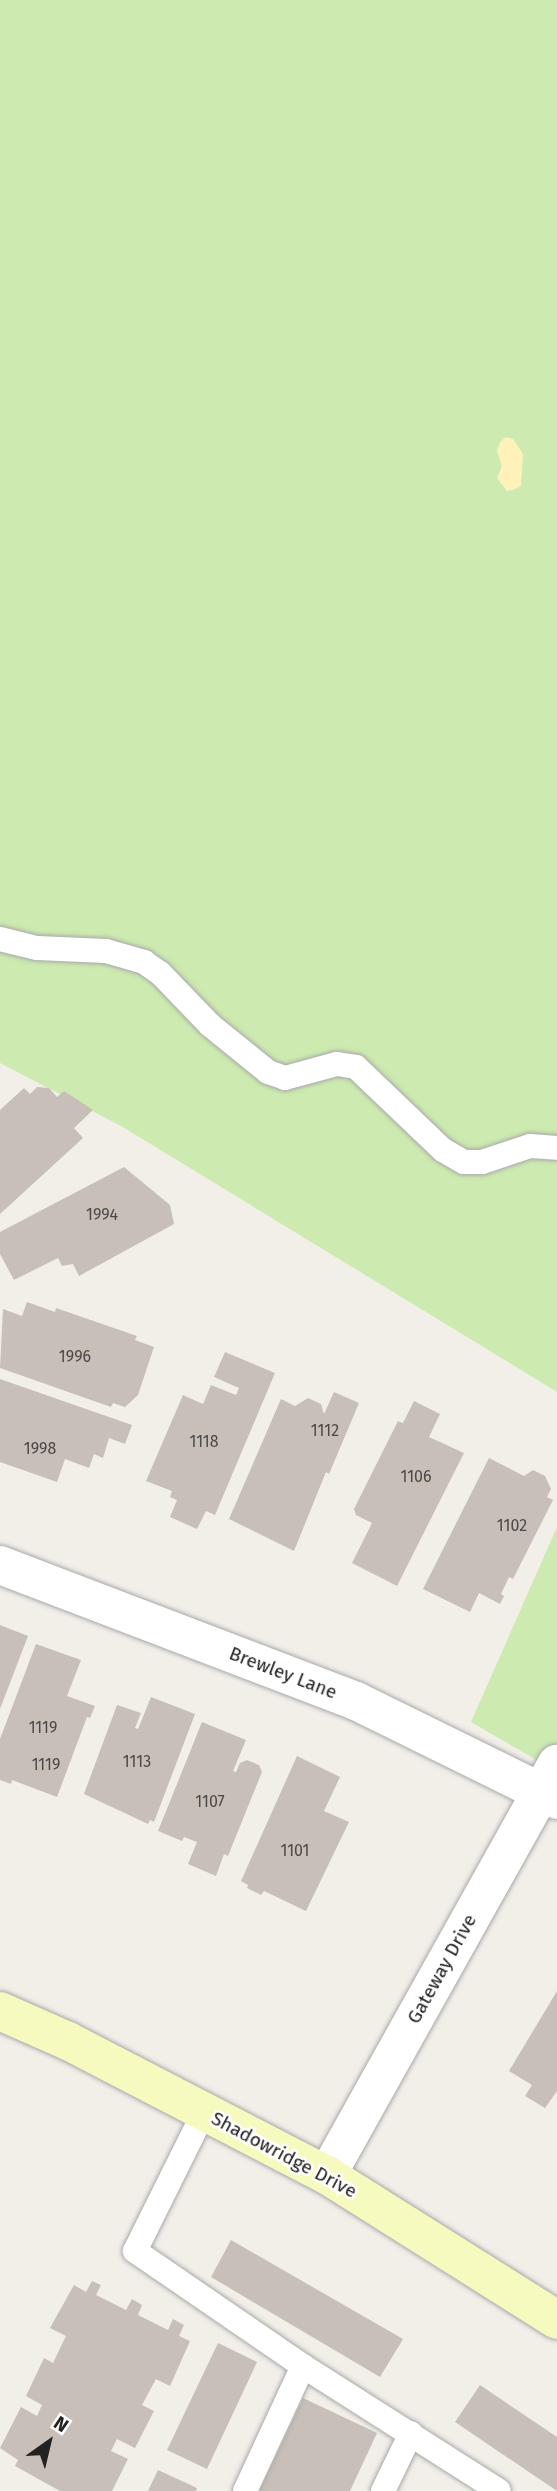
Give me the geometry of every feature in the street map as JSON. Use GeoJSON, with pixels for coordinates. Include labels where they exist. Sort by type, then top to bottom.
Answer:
{"type":"FeatureCollection","features":[{"type":"Feature","properties":{"kind":"main road","name":"Shadowridge Drive"},"geometry":{"type":"LineString","coordinates":[[0,2011],[68,2041],[327,2175],[557,2320]]}},
{"type":"Feature","properties":{"kind":"street","name":"Brewley Lane"},"geometry":{"type":"LineString","coordinates":[[0,1565],[356,1701],[551,1785]]}},
{"type":"Feature","properties":{"kind":"street","name":"Gateway Drive"},"geometry":{"type":"LineString","coordinates":[[327,2175],[551,1785]]}},
{"type":"Feature","properties":{"kind":"lane"},"geometry":{"type":"LineString","coordinates":[[0,939],[37,948],[106,951],[144,962],[160,972],[211,1025],[268,1072],[285,1077],[337,1064],[356,1068],[443,1150],[464,1162],[482,1162],[530,1146],[557,1148]]}},
{"type":"Feature","properties":{"kind":"lane"},"geometry":{"type":"LineString","coordinates":[[204,2112],[135,2251],[303,2366],[499,2491]]}},
{"type":"Feature","properties":{"kind":"lane"},"geometry":{"type":"LineString","coordinates":[[245,2491],[303,2366]]}},
{"type":"Feature","properties":{"kind":"lane"},"geometry":{"type":"LineString","coordinates":[[383,2491],[411,2433]]}},
{"type":"Feature","properties":{"kind":"green space"},"geometry":{"type":"Polygon","coordinates":[[[0,0],[557,0],[557,1392],[121,1126],[0,1063],[0,0]]]}},
{"type":"Feature","properties":{"kind":"green space"},"geometry":{"type":"Polygon","coordinates":[[[557,1527],[557,1772],[471,1722],[557,1527]]]}},
{"type":"Feature","properties":{"kind":"sand"},"geometry":{"type":"Polygon","coordinates":[[[506,437],[513,439],[523,454],[521,486],[507,491],[497,478],[502,466],[497,451],[500,442],[506,437]]]}},
{"type":"Feature","properties":{"kind":"building"},"geometry":{"type":"Polygon","coordinates":[[[37,1087],[49,1088],[57,1097],[64,1091],[93,1110],[74,1128],[83,1138],[0,1214],[0,1110],[24,1088],[30,1094],[37,1087]]]}},
{"type":"Feature","properties":{"kind":"building"},"geometry":{"type":"Polygon","coordinates":[[[124,1167],[170,1205],[174,1224],[79,1276],[73,1264],[62,1266],[58,1258],[14,1280],[0,1254],[0,1232],[124,1167]]]}},
{"type":"Feature","properties":{"kind":"building"},"geometry":{"type":"Polygon","coordinates":[[[27,1302],[55,1312],[56,1308],[137,1336],[135,1340],[154,1347],[138,1395],[125,1407],[113,1403],[111,1407],[0,1368],[3,1309],[22,1316],[27,1302]]]}},
{"type":"Feature","properties":{"kind":"building"},"geometry":{"type":"Polygon","coordinates":[[[225,1352],[275,1373],[215,1515],[206,1511],[197,1529],[170,1517],[177,1500],[170,1497],[172,1491],[146,1481],[183,1395],[203,1404],[211,1385],[236,1395],[239,1388],[214,1377],[225,1352]]]}},
{"type":"Feature","properties":{"kind":"building"},"geometry":{"type":"Polygon","coordinates":[[[0,1379],[132,1425],[125,1444],[109,1438],[103,1458],[94,1454],[89,1468],[65,1459],[57,1482],[0,1462],[0,1379]]]}},
{"type":"Feature","properties":{"kind":"building"},"geometry":{"type":"Polygon","coordinates":[[[334,1392],[359,1403],[329,1474],[326,1472],[294,1551],[229,1519],[281,1399],[295,1406],[308,1398],[321,1404],[324,1414],[334,1392]]]}},
{"type":"Feature","properties":{"kind":"building"},"geometry":{"type":"Polygon","coordinates":[[[414,1401],[440,1414],[429,1437],[464,1453],[397,1586],[352,1563],[372,1523],[356,1515],[354,1509],[398,1421],[403,1423],[414,1401]]]}},
{"type":"Feature","properties":{"kind":"building"},"geometry":{"type":"Polygon","coordinates":[[[489,1458],[524,1476],[533,1470],[545,1476],[551,1489],[547,1497],[553,1500],[513,1579],[509,1577],[501,1594],[504,1596],[500,1604],[479,1593],[470,1612],[423,1589],[489,1458]]]}},
{"type":"Feature","properties":{"kind":"building"},"geometry":{"type":"Polygon","coordinates":[[[0,1625],[28,1636],[0,1709],[0,1625]]]}},
{"type":"Feature","properties":{"kind":"building"},"geometry":{"type":"Polygon","coordinates":[[[36,1644],[81,1660],[67,1696],[95,1706],[90,1718],[87,1717],[57,1797],[12,1780],[11,1784],[0,1780],[0,1739],[36,1644]]]}},
{"type":"Feature","properties":{"kind":"building"},"geometry":{"type":"Polygon","coordinates":[[[151,1697],[195,1714],[154,1822],[150,1820],[148,1824],[84,1794],[117,1705],[141,1713],[135,1728],[138,1729],[151,1697]]]}},
{"type":"Feature","properties":{"kind":"building"},"geometry":{"type":"Polygon","coordinates":[[[202,1722],[246,1740],[233,1771],[236,1772],[240,1763],[247,1760],[259,1765],[262,1772],[228,1856],[224,1854],[216,1876],[188,1864],[197,1842],[184,1837],[182,1841],[158,1831],[202,1722]]]}},
{"type":"Feature","properties":{"kind":"building"},"geometry":{"type":"Polygon","coordinates":[[[297,1756],[340,1777],[324,1811],[349,1822],[306,1911],[264,1891],[261,1895],[247,1888],[248,1885],[241,1881],[297,1756]]]}},
{"type":"Feature","properties":{"kind":"building"},"geometry":{"type":"Polygon","coordinates":[[[557,1991],[557,2091],[545,2108],[525,2096],[532,2085],[509,2071],[557,1991]]]}},
{"type":"Feature","properties":{"kind":"building"},"geometry":{"type":"Polygon","coordinates":[[[231,2240],[403,2339],[380,2377],[211,2277],[231,2240]]]}},
{"type":"Feature","properties":{"kind":"building"},"geometry":{"type":"Polygon","coordinates":[[[92,2281],[101,2285],[96,2295],[126,2310],[132,2299],[142,2305],[138,2315],[168,2330],[173,2319],[184,2325],[179,2336],[190,2341],[170,2386],[156,2379],[142,2405],[154,2411],[135,2448],[117,2439],[111,2451],[128,2459],[112,2491],[60,2491],[15,2466],[18,2460],[0,2448],[21,2407],[37,2416],[42,2405],[26,2396],[44,2358],[53,2363],[66,2336],[50,2328],[74,2285],[86,2292],[92,2281]]]}},
{"type":"Feature","properties":{"kind":"building"},"geometry":{"type":"Polygon","coordinates":[[[218,2343],[257,2362],[207,2469],[167,2450],[218,2343]]]}},
{"type":"Feature","properties":{"kind":"building"},"geometry":{"type":"Polygon","coordinates":[[[480,2385],[557,2437],[557,2491],[455,2422],[480,2385]]]}},
{"type":"Feature","properties":{"kind":"building"},"geometry":{"type":"Polygon","coordinates":[[[303,2398],[377,2433],[350,2491],[259,2491],[303,2398]]]}},
{"type":"Feature","properties":{"kind":"building"},"geometry":{"type":"Polygon","coordinates":[[[158,2470],[197,2488],[196,2491],[148,2491],[158,2470]]]}}]}
